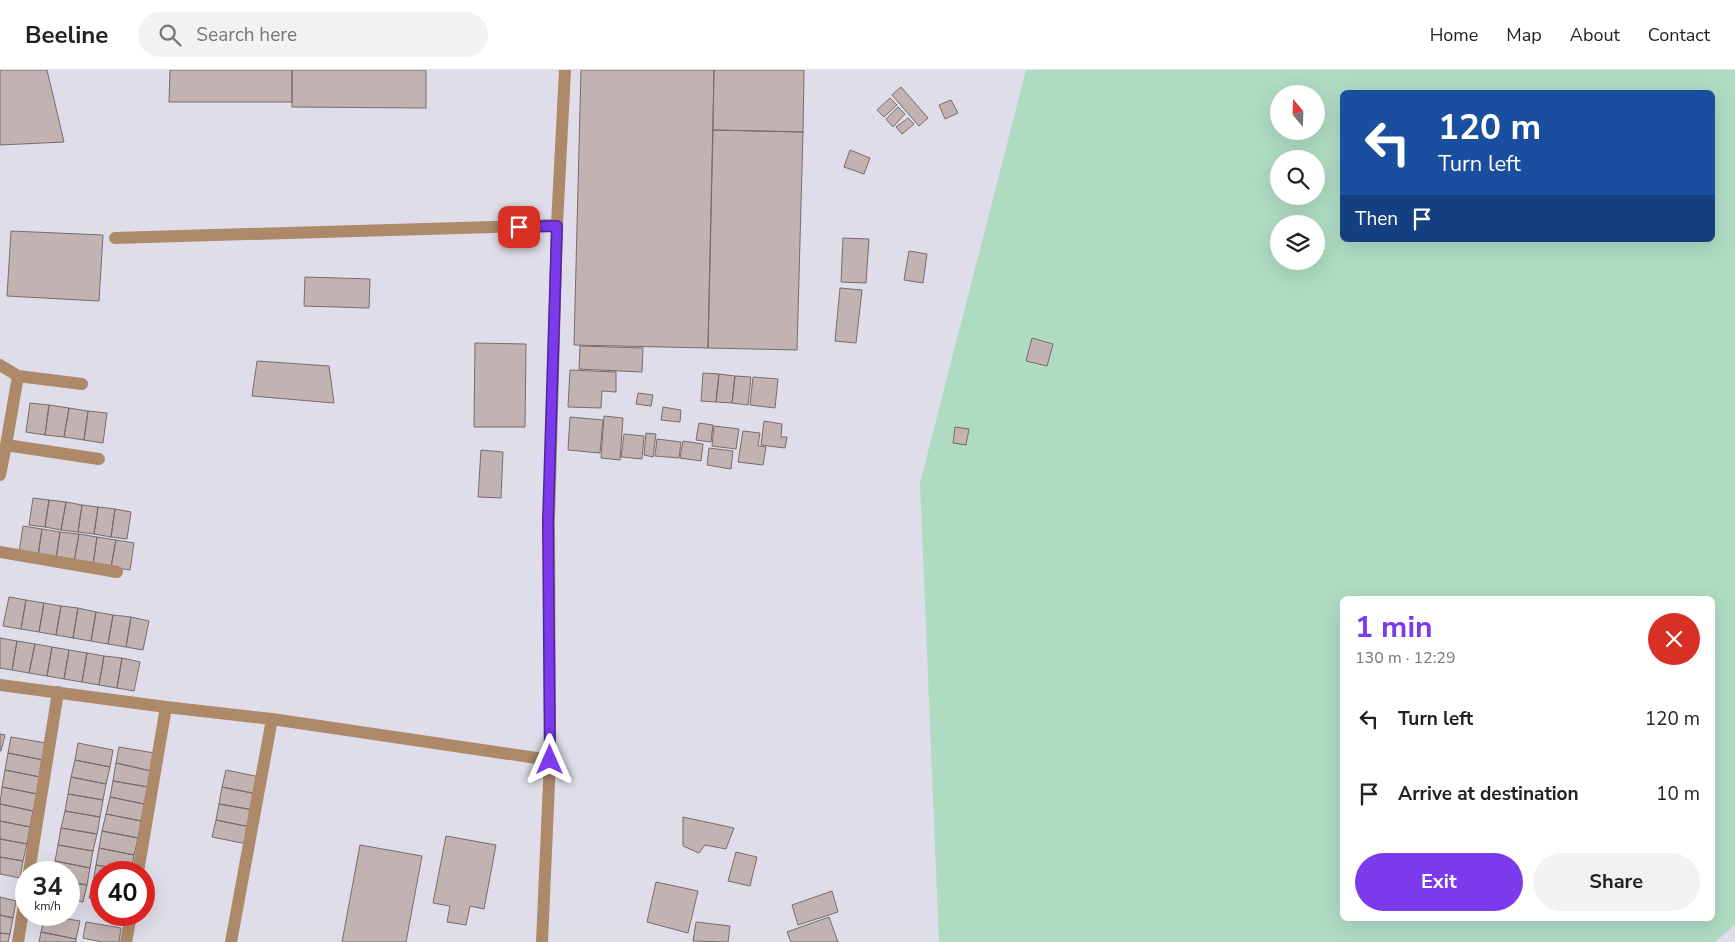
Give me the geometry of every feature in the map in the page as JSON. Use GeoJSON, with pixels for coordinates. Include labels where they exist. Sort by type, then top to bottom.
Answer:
{"type":"FeatureCollection","features":[{"type":"Feature","properties":{"kind":"street"},"geometry":{"type":"LineString","coordinates":[[542,942],[550,760],[548,521],[557,226],[565,70]]}},
{"type":"Feature","properties":{"kind":"street"},"geometry":{"type":"LineString","coordinates":[[115,238],[557,226]]}},
{"type":"Feature","properties":{"kind":"street"},"geometry":{"type":"LineString","coordinates":[[0,365],[18,376],[82,384]]}},
{"type":"Feature","properties":{"kind":"street"},"geometry":{"type":"LineString","coordinates":[[0,475],[18,376]]}},
{"type":"Feature","properties":{"kind":"street"},"geometry":{"type":"LineString","coordinates":[[6,445],[99,459]]}},
{"type":"Feature","properties":{"kind":"street"},"geometry":{"type":"LineString","coordinates":[[0,552],[117,572]]}},
{"type":"Feature","properties":{"kind":"street"},"geometry":{"type":"LineString","coordinates":[[0,685],[272,719],[550,760]]}},
{"type":"Feature","properties":{"kind":"street"},"geometry":{"type":"LineString","coordinates":[[31,861],[58,692]]}},
{"type":"Feature","properties":{"kind":"street"},"geometry":{"type":"LineString","coordinates":[[140,861],[166,707]]}},
{"type":"Feature","properties":{"kind":"street"},"geometry":{"type":"LineString","coordinates":[[231,942],[272,719]]}},
{"type":"Feature","properties":{"kind":"street"},"geometry":{"type":"LineString","coordinates":[[18,942],[21,926]]}},
{"type":"Feature","properties":{"kind":"street"},"geometry":{"type":"LineString","coordinates":[[126,942],[129,926]]}},
{"type":"Feature","properties":{"kind":"green space"},"geometry":{"type":"Polygon","coordinates":[[[1026,70],[1735,70],[1735,925],[1715,942],[939,942],[920,483],[1026,70]]]}},
{"type":"Feature","properties":{"kind":"building"},"geometry":{"type":"Polygon","coordinates":[[[0,70],[47,70],[64,142],[0,145],[0,70]]]}},
{"type":"Feature","properties":{"kind":"building"},"geometry":{"type":"Polygon","coordinates":[[[170,70],[292,70],[292,102],[169,102],[170,70]]]}},
{"type":"Feature","properties":{"kind":"building"},"geometry":{"type":"Polygon","coordinates":[[[292,70],[426,70],[426,108],[292,107],[292,70]]]}},
{"type":"Feature","properties":{"kind":"building"},"geometry":{"type":"Polygon","coordinates":[[[581,70],[714,70],[708,348],[574,345],[581,70]]]}},
{"type":"Feature","properties":{"kind":"building"},"geometry":{"type":"Polygon","coordinates":[[[714,70],[804,70],[803,132],[713,130],[714,70]]]}},
{"type":"Feature","properties":{"kind":"building"},"geometry":{"type":"Polygon","coordinates":[[[901,87],[928,118],[919,126],[892,95],[901,87]]]}},
{"type":"Feature","properties":{"kind":"building"},"geometry":{"type":"Polygon","coordinates":[[[890,98],[897,105],[884,117],[877,110],[890,98]]]}},
{"type":"Feature","properties":{"kind":"building"},"geometry":{"type":"Polygon","coordinates":[[[951,100],[958,113],[945,119],[939,105],[951,100]]]}},
{"type":"Feature","properties":{"kind":"building"},"geometry":{"type":"Polygon","coordinates":[[[898,107],[905,114],[893,127],[886,119],[898,107]]]}},
{"type":"Feature","properties":{"kind":"building"},"geometry":{"type":"Polygon","coordinates":[[[908,118],[914,124],[902,134],[896,127],[908,118]]]}},
{"type":"Feature","properties":{"kind":"building"},"geometry":{"type":"Polygon","coordinates":[[[713,130],[803,132],[797,350],[708,348],[713,130]]]}},
{"type":"Feature","properties":{"kind":"building"},"geometry":{"type":"Polygon","coordinates":[[[850,150],[870,158],[864,174],[844,167],[850,150]]]}},
{"type":"Feature","properties":{"kind":"building"},"geometry":{"type":"Polygon","coordinates":[[[11,231],[103,235],[99,301],[7,296],[11,231]]]}},
{"type":"Feature","properties":{"kind":"building"},"geometry":{"type":"Polygon","coordinates":[[[843,238],[869,239],[866,283],[841,282],[843,238]]]}},
{"type":"Feature","properties":{"kind":"building"},"geometry":{"type":"Polygon","coordinates":[[[909,251],[927,254],[923,283],[904,280],[909,251]]]}},
{"type":"Feature","properties":{"kind":"building"},"geometry":{"type":"Polygon","coordinates":[[[305,277],[370,279],[369,308],[304,306],[305,277]]]}},
{"type":"Feature","properties":{"kind":"building"},"geometry":{"type":"Polygon","coordinates":[[[840,288],[862,290],[856,343],[835,341],[840,288]]]}},
{"type":"Feature","properties":{"kind":"building"},"geometry":{"type":"Polygon","coordinates":[[[1032,338],[1053,344],[1047,366],[1026,361],[1032,338]]]}},
{"type":"Feature","properties":{"kind":"building"},"geometry":{"type":"Polygon","coordinates":[[[475,343],[526,344],[525,427],[474,427],[475,343]]]}},
{"type":"Feature","properties":{"kind":"building"},"geometry":{"type":"Polygon","coordinates":[[[580,346],[643,348],[642,372],[579,369],[580,346]]]}},
{"type":"Feature","properties":{"kind":"building"},"geometry":{"type":"Polygon","coordinates":[[[257,361],[329,366],[334,403],[252,396],[257,361]]]}},
{"type":"Feature","properties":{"kind":"building"},"geometry":{"type":"Polygon","coordinates":[[[570,370],[616,372],[616,392],[602,391],[601,408],[568,407],[570,370]]]}},
{"type":"Feature","properties":{"kind":"building"},"geometry":{"type":"Polygon","coordinates":[[[703,373],[719,374],[716,402],[701,401],[703,373]]]}},
{"type":"Feature","properties":{"kind":"building"},"geometry":{"type":"Polygon","coordinates":[[[719,374],[735,376],[732,403],[716,402],[719,374]]]}},
{"type":"Feature","properties":{"kind":"building"},"geometry":{"type":"Polygon","coordinates":[[[735,376],[751,377],[748,405],[732,403],[735,376]]]}},
{"type":"Feature","properties":{"kind":"building"},"geometry":{"type":"Polygon","coordinates":[[[753,377],[778,379],[775,408],[750,405],[753,377]]]}},
{"type":"Feature","properties":{"kind":"building"},"geometry":{"type":"Polygon","coordinates":[[[638,393],[653,395],[651,406],[636,404],[638,393]]]}},
{"type":"Feature","properties":{"kind":"building"},"geometry":{"type":"Polygon","coordinates":[[[30,403],[49,405],[45,435],[26,432],[30,403]]]}},
{"type":"Feature","properties":{"kind":"building"},"geometry":{"type":"Polygon","coordinates":[[[49,405],[69,408],[64,437],[45,435],[49,405]]]}},
{"type":"Feature","properties":{"kind":"building"},"geometry":{"type":"Polygon","coordinates":[[[663,407],[681,410],[680,422],[661,420],[663,407]]]}},
{"type":"Feature","properties":{"kind":"building"},"geometry":{"type":"Polygon","coordinates":[[[69,408],[88,411],[84,440],[64,437],[69,408]]]}},
{"type":"Feature","properties":{"kind":"building"},"geometry":{"type":"Polygon","coordinates":[[[88,411],[107,413],[103,443],[84,440],[88,411]]]}},
{"type":"Feature","properties":{"kind":"building"},"geometry":{"type":"Polygon","coordinates":[[[604,416],[623,418],[620,460],[601,458],[604,416]]]}},
{"type":"Feature","properties":{"kind":"building"},"geometry":{"type":"Polygon","coordinates":[[[570,417],[603,420],[600,453],[568,450],[570,417]]]}},
{"type":"Feature","properties":{"kind":"building"},"geometry":{"type":"Polygon","coordinates":[[[764,421],[782,424],[781,437],[787,437],[785,448],[761,445],[764,421]]]}},
{"type":"Feature","properties":{"kind":"building"},"geometry":{"type":"Polygon","coordinates":[[[699,423],[713,425],[711,442],[696,440],[699,423]]]}},
{"type":"Feature","properties":{"kind":"building"},"geometry":{"type":"Polygon","coordinates":[[[714,426],[739,429],[736,449],[712,446],[714,426]]]}},
{"type":"Feature","properties":{"kind":"building"},"geometry":{"type":"Polygon","coordinates":[[[955,427],[969,429],[966,445],[953,443],[955,427]]]}},
{"type":"Feature","properties":{"kind":"building"},"geometry":{"type":"Polygon","coordinates":[[[743,431],[760,433],[758,446],[766,447],[763,465],[738,462],[743,431]]]}},
{"type":"Feature","properties":{"kind":"building"},"geometry":{"type":"Polygon","coordinates":[[[646,433],[656,434],[653,457],[644,455],[646,433]]]}},
{"type":"Feature","properties":{"kind":"building"},"geometry":{"type":"Polygon","coordinates":[[[624,434],[644,436],[642,459],[621,457],[624,434]]]}},
{"type":"Feature","properties":{"kind":"building"},"geometry":{"type":"Polygon","coordinates":[[[657,439],[681,442],[679,458],[655,456],[657,439]]]}},
{"type":"Feature","properties":{"kind":"building"},"geometry":{"type":"Polygon","coordinates":[[[683,441],[703,444],[701,461],[680,458],[683,441]]]}},
{"type":"Feature","properties":{"kind":"building"},"geometry":{"type":"Polygon","coordinates":[[[709,448],[733,451],[731,469],[707,465],[709,448]]]}},
{"type":"Feature","properties":{"kind":"building"},"geometry":{"type":"Polygon","coordinates":[[[481,450],[503,452],[501,498],[478,497],[481,450]]]}},
{"type":"Feature","properties":{"kind":"building"},"geometry":{"type":"Polygon","coordinates":[[[33,498],[49,500],[45,527],[29,525],[33,498]]]}},
{"type":"Feature","properties":{"kind":"building"},"geometry":{"type":"Polygon","coordinates":[[[49,500],[66,502],[61,530],[45,527],[49,500]]]}},
{"type":"Feature","properties":{"kind":"building"},"geometry":{"type":"Polygon","coordinates":[[[66,502],[82,505],[78,532],[61,530],[66,502]]]}},
{"type":"Feature","properties":{"kind":"building"},"geometry":{"type":"Polygon","coordinates":[[[82,505],[98,507],[94,534],[78,532],[82,505]]]}},
{"type":"Feature","properties":{"kind":"building"},"geometry":{"type":"Polygon","coordinates":[[[98,507],[115,509],[111,537],[94,534],[98,507]]]}},
{"type":"Feature","properties":{"kind":"building"},"geometry":{"type":"Polygon","coordinates":[[[115,509],[131,512],[127,539],[111,537],[115,509]]]}},
{"type":"Feature","properties":{"kind":"building"},"geometry":{"type":"Polygon","coordinates":[[[23,526],[42,529],[38,556],[19,553],[23,526]]]}},
{"type":"Feature","properties":{"kind":"building"},"geometry":{"type":"Polygon","coordinates":[[[42,529],[60,532],[56,559],[38,556],[42,529]]]}},
{"type":"Feature","properties":{"kind":"building"},"geometry":{"type":"Polygon","coordinates":[[[60,532],[79,534],[74,562],[56,559],[60,532]]]}},
{"type":"Feature","properties":{"kind":"building"},"geometry":{"type":"Polygon","coordinates":[[[79,534],[97,537],[93,565],[74,562],[79,534]]]}},
{"type":"Feature","properties":{"kind":"building"},"geometry":{"type":"Polygon","coordinates":[[[97,537],[116,540],[111,567],[93,565],[97,537]]]}},
{"type":"Feature","properties":{"kind":"building"},"geometry":{"type":"Polygon","coordinates":[[[116,540],[134,543],[130,570],[111,567],[116,540]]]}},
{"type":"Feature","properties":{"kind":"building"},"geometry":{"type":"Polygon","coordinates":[[[9,597],[26,600],[21,629],[3,626],[9,597]]]}},
{"type":"Feature","properties":{"kind":"building"},"geometry":{"type":"Polygon","coordinates":[[[26,600],[44,603],[39,632],[21,629],[26,600]]]}},
{"type":"Feature","properties":{"kind":"building"},"geometry":{"type":"Polygon","coordinates":[[[44,603],[61,606],[56,635],[39,632],[44,603]]]}},
{"type":"Feature","properties":{"kind":"building"},"geometry":{"type":"Polygon","coordinates":[[[61,606],[78,608],[73,638],[56,635],[61,606]]]}},
{"type":"Feature","properties":{"kind":"building"},"geometry":{"type":"Polygon","coordinates":[[[78,608],[96,612],[91,641],[73,638],[78,608]]]}},
{"type":"Feature","properties":{"kind":"building"},"geometry":{"type":"Polygon","coordinates":[[[96,612],[113,615],[108,644],[91,641],[96,612]]]}},
{"type":"Feature","properties":{"kind":"building"},"geometry":{"type":"Polygon","coordinates":[[[113,615],[131,617],[126,647],[108,644],[113,615]]]}},
{"type":"Feature","properties":{"kind":"building"},"geometry":{"type":"Polygon","coordinates":[[[131,617],[149,621],[143,650],[126,647],[131,617]]]}},
{"type":"Feature","properties":{"kind":"building"},"geometry":{"type":"Polygon","coordinates":[[[0,638],[17,641],[12,670],[0,668],[0,638]]]}},
{"type":"Feature","properties":{"kind":"building"},"geometry":{"type":"Polygon","coordinates":[[[17,641],[35,644],[29,673],[12,670],[17,641]]]}},
{"type":"Feature","properties":{"kind":"building"},"geometry":{"type":"Polygon","coordinates":[[[35,644],[52,647],[47,676],[29,673],[35,644]]]}},
{"type":"Feature","properties":{"kind":"building"},"geometry":{"type":"Polygon","coordinates":[[[52,647],[69,650],[64,679],[47,676],[52,647]]]}},
{"type":"Feature","properties":{"kind":"building"},"geometry":{"type":"Polygon","coordinates":[[[69,650],[87,653],[82,682],[64,679],[69,650]]]}},
{"type":"Feature","properties":{"kind":"building"},"geometry":{"type":"Polygon","coordinates":[[[87,653],[104,656],[99,685],[82,682],[87,653]]]}},
{"type":"Feature","properties":{"kind":"building"},"geometry":{"type":"Polygon","coordinates":[[[104,656],[122,658],[117,688],[99,685],[104,656]]]}},
{"type":"Feature","properties":{"kind":"building"},"geometry":{"type":"Polygon","coordinates":[[[122,658],[140,662],[134,691],[117,688],[122,658]]]}},
{"type":"Feature","properties":{"kind":"building"},"geometry":{"type":"Polygon","coordinates":[[[0,734],[5,735],[1,751],[0,751],[0,734]]]}},
{"type":"Feature","properties":{"kind":"building"},"geometry":{"type":"Polygon","coordinates":[[[11,737],[46,743],[43,760],[8,753],[11,737]]]}},
{"type":"Feature","properties":{"kind":"building"},"geometry":{"type":"Polygon","coordinates":[[[78,743],[113,750],[110,767],[75,760],[78,743]]]}},
{"type":"Feature","properties":{"kind":"building"},"geometry":{"type":"Polygon","coordinates":[[[119,747],[154,753],[151,771],[116,763],[119,747]]]}},
{"type":"Feature","properties":{"kind":"building"},"geometry":{"type":"Polygon","coordinates":[[[8,753],[43,760],[40,777],[5,770],[8,753]]]}},
{"type":"Feature","properties":{"kind":"building"},"geometry":{"type":"Polygon","coordinates":[[[75,760],[110,767],[106,784],[71,777],[75,760]]]}},
{"type":"Feature","properties":{"kind":"building"},"geometry":{"type":"Polygon","coordinates":[[[116,763],[151,771],[148,787],[113,781],[116,763]]]}},
{"type":"Feature","properties":{"kind":"building"},"geometry":{"type":"Polygon","coordinates":[[[5,770],[40,777],[37,794],[2,787],[5,770]]]}},
{"type":"Feature","properties":{"kind":"building"},"geometry":{"type":"Polygon","coordinates":[[[226,770],[260,777],[257,794],[222,787],[226,770]]]}},
{"type":"Feature","properties":{"kind":"building"},"geometry":{"type":"Polygon","coordinates":[[[71,777],[106,784],[103,800],[68,794],[71,777]]]}},
{"type":"Feature","properties":{"kind":"building"},"geometry":{"type":"Polygon","coordinates":[[[113,781],[148,787],[144,804],[110,797],[113,781]]]}},
{"type":"Feature","properties":{"kind":"building"},"geometry":{"type":"Polygon","coordinates":[[[2,787],[37,794],[33,811],[0,804],[2,787]]]}},
{"type":"Feature","properties":{"kind":"building"},"geometry":{"type":"Polygon","coordinates":[[[222,787],[257,794],[254,810],[219,804],[222,787]]]}},
{"type":"Feature","properties":{"kind":"building"},"geometry":{"type":"Polygon","coordinates":[[[68,794],[103,800],[100,817],[65,811],[68,794]]]}},
{"type":"Feature","properties":{"kind":"building"},"geometry":{"type":"Polygon","coordinates":[[[110,797],[144,804],[141,821],[106,814],[110,797]]]}},
{"type":"Feature","properties":{"kind":"building"},"geometry":{"type":"Polygon","coordinates":[[[0,804],[33,811],[30,827],[0,821],[0,804]]]}},
{"type":"Feature","properties":{"kind":"building"},"geometry":{"type":"Polygon","coordinates":[[[219,804],[254,810],[250,827],[216,820],[219,804]]]}},
{"type":"Feature","properties":{"kind":"building"},"geometry":{"type":"Polygon","coordinates":[[[65,811],[100,817],[97,834],[61,828],[65,811]]]}},
{"type":"Feature","properties":{"kind":"building"},"geometry":{"type":"Polygon","coordinates":[[[106,814],[141,821],[138,838],[102,831],[106,814]]]}},
{"type":"Feature","properties":{"kind":"building"},"geometry":{"type":"Polygon","coordinates":[[[683,817],[734,828],[726,849],[705,845],[699,853],[683,846],[683,817]]]}},
{"type":"Feature","properties":{"kind":"building"},"geometry":{"type":"Polygon","coordinates":[[[216,820],[250,827],[247,844],[212,837],[216,820]]]}},
{"type":"Feature","properties":{"kind":"building"},"geometry":{"type":"Polygon","coordinates":[[[0,821],[30,827],[27,844],[0,839],[0,821]]]}},
{"type":"Feature","properties":{"kind":"building"},"geometry":{"type":"Polygon","coordinates":[[[61,828],[97,834],[93,851],[58,845],[61,828]]]}},
{"type":"Feature","properties":{"kind":"building"},"geometry":{"type":"Polygon","coordinates":[[[102,831],[138,838],[134,855],[99,848],[102,831]]]}},
{"type":"Feature","properties":{"kind":"building"},"geometry":{"type":"Polygon","coordinates":[[[446,836],[496,845],[484,909],[470,906],[466,925],[447,922],[450,906],[433,903],[446,836]]]}},
{"type":"Feature","properties":{"kind":"building"},"geometry":{"type":"Polygon","coordinates":[[[0,839],[27,844],[23,861],[0,857],[0,839]]]}},
{"type":"Feature","properties":{"kind":"building"},"geometry":{"type":"Polygon","coordinates":[[[58,845],[93,851],[90,868],[80,866],[80,861],[55,861],[58,845]]]}},
{"type":"Feature","properties":{"kind":"building"},"geometry":{"type":"Polygon","coordinates":[[[360,845],[422,856],[406,942],[342,942],[360,845]]]}},
{"type":"Feature","properties":{"kind":"building"},"geometry":{"type":"Polygon","coordinates":[[[99,848],[134,855],[133,861],[97,861],[99,848]]]}},
{"type":"Feature","properties":{"kind":"building"},"geometry":{"type":"Polygon","coordinates":[[[736,852],[757,857],[750,886],[728,881],[736,852]]]}},
{"type":"Feature","properties":{"kind":"building"},"geometry":{"type":"Polygon","coordinates":[[[0,857],[23,861],[15,861],[15,877],[0,874],[0,857]]]}},
{"type":"Feature","properties":{"kind":"building"},"geometry":{"type":"Polygon","coordinates":[[[80,866],[90,868],[87,885],[80,884],[80,866]]]}},
{"type":"Feature","properties":{"kind":"building"},"geometry":{"type":"Polygon","coordinates":[[[656,882],[698,891],[688,933],[647,922],[656,882]]]}},
{"type":"Feature","properties":{"kind":"building"},"geometry":{"type":"Polygon","coordinates":[[[80,884],[87,885],[83,902],[80,901],[80,884]]]}},
{"type":"Feature","properties":{"kind":"building"},"geometry":{"type":"Polygon","coordinates":[[[832,891],[838,912],[798,925],[792,905],[832,891]]]}},
{"type":"Feature","properties":{"kind":"building"},"geometry":{"type":"Polygon","coordinates":[[[0,897],[15,901],[13,918],[0,915],[0,897]]]}},
{"type":"Feature","properties":{"kind":"building"},"geometry":{"type":"Polygon","coordinates":[[[0,915],[13,918],[10,934],[0,933],[0,915]]]}},
{"type":"Feature","properties":{"kind":"building"},"geometry":{"type":"Polygon","coordinates":[[[829,917],[838,942],[791,942],[787,932],[829,917]]]}},
{"type":"Feature","properties":{"kind":"building"},"geometry":{"type":"Polygon","coordinates":[[[86,922],[90,923],[90,926],[121,928],[119,942],[102,942],[83,938],[86,922]]]}},
{"type":"Feature","properties":{"kind":"building"},"geometry":{"type":"Polygon","coordinates":[[[696,922],[730,926],[728,942],[693,941],[696,922]]]}},
{"type":"Feature","properties":{"kind":"building"},"geometry":{"type":"Polygon","coordinates":[[[42,926],[79,926],[76,939],[41,932],[42,926]]]}},
{"type":"Feature","properties":{"kind":"building"},"geometry":{"type":"Polygon","coordinates":[[[41,932],[76,939],[76,942],[39,942],[41,932]]]}},
{"type":"Feature","properties":{"kind":"building"},"geometry":{"type":"Polygon","coordinates":[[[0,933],[10,934],[8,942],[0,942],[0,933]]]}},
{"type":"Feature","properties":{"kind":"route"},"geometry":{"type":"LineString","coordinates":[[519,227],[557,226],[548,521],[550,760]]}}]}
